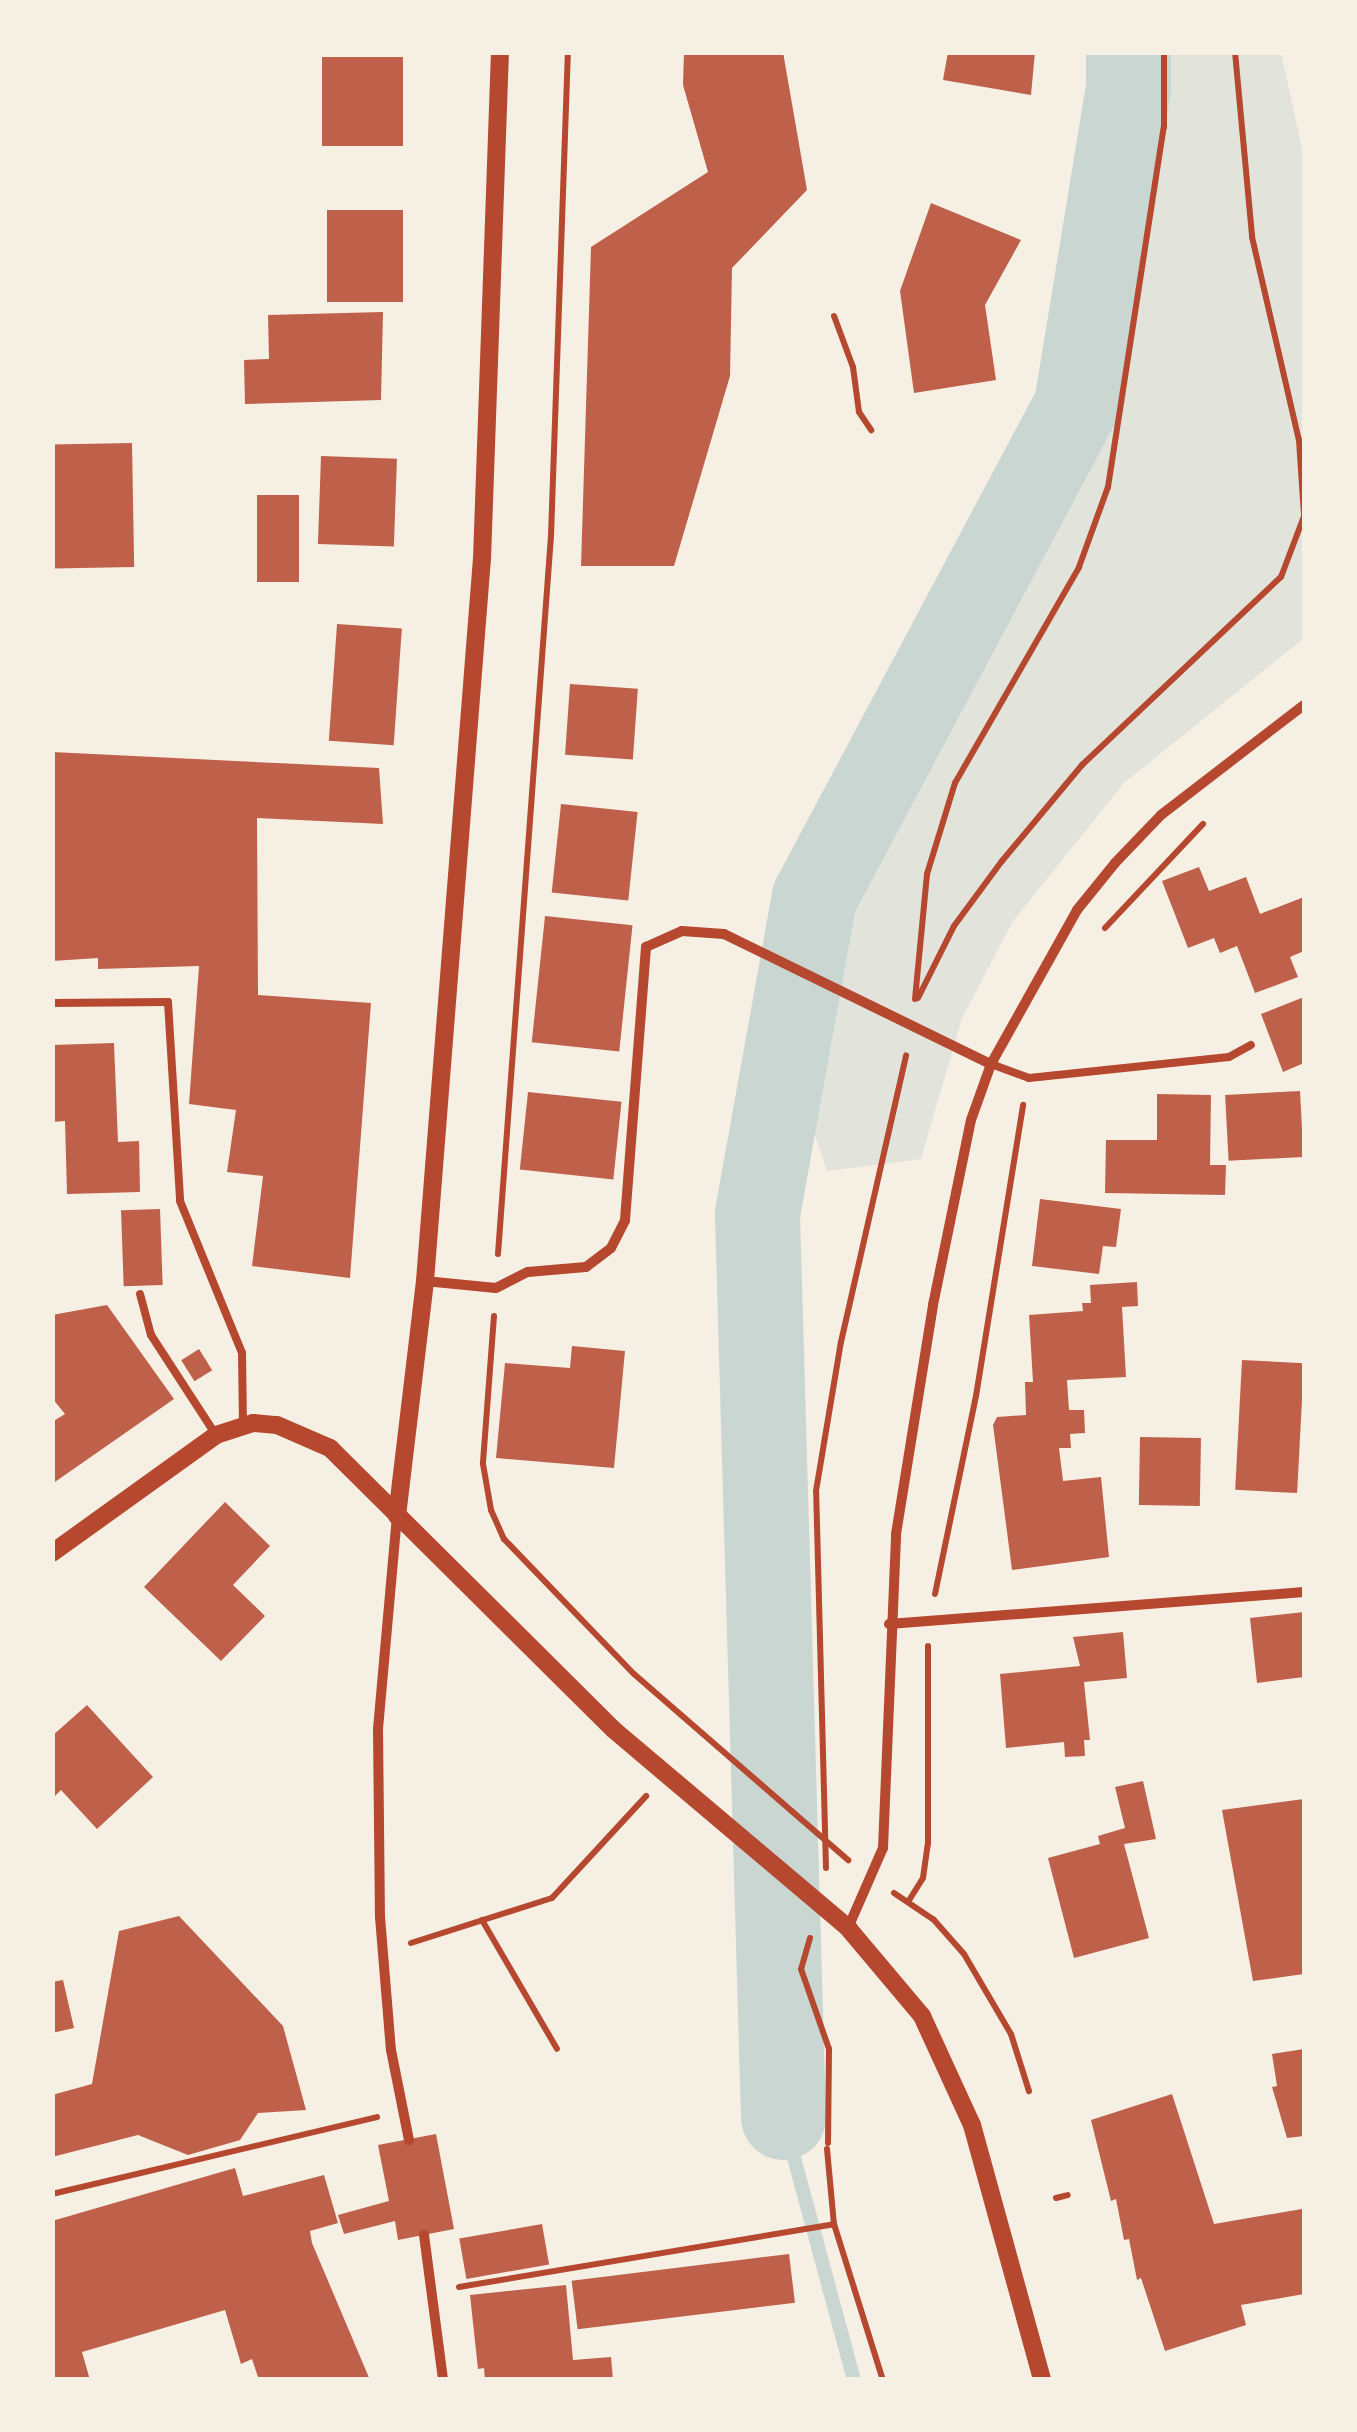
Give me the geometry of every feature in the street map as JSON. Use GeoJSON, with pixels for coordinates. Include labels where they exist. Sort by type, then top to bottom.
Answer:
{"type":"FeatureCollection","features":[{"type":"Feature","properties":{"kind":"street"},"geometry":{"type":"LineString","coordinates":[[408,2140],[381,1953],[378,1729],[397,1516],[425,1282],[482,559],[500,52]]}},
{"type":"Feature","properties":{"kind":"street"},"geometry":{"type":"LineString","coordinates":[[848,1928],[882,1848],[890,1766],[889,1624],[906,1461],[971,1120],[990,1064],[1076,910],[1116,864],[1161,815],[1304,705]]}},
{"type":"Feature","properties":{"kind":"street"},"geometry":{"type":"LineString","coordinates":[[425,1282],[496,1288],[512,1276],[599,1261],[626,1220],[646,946],[682,931],[724,934],[833,992],[990,1064]]}},
{"type":"Feature","properties":{"kind":"street"},"geometry":{"type":"LineString","coordinates":[[52,1553],[216,1435],[243,1426],[294,1429],[330,1448],[572,1692],[848,1928],[922,2016],[972,2124],[1042,2380]]}},
{"type":"Feature","properties":{"kind":"street"},"geometry":{"type":"LineString","coordinates":[[889,1624],[1304,1592]]}},
{"type":"Feature","properties":{"kind":"street"},"geometry":{"type":"LineString","coordinates":[[424,2236],[443,2380]]}},
{"type":"Feature","properties":{"kind":"lane"},"geometry":{"type":"LineString","coordinates":[[52,1004],[168,1002],[180,1202],[242,1353],[243,1426]]}},
{"type":"Feature","properties":{"kind":"lane"},"geometry":{"type":"LineString","coordinates":[[990,1064],[1029,1078],[1228,1056],[1251,1045]]}},
{"type":"Feature","properties":{"kind":"lane"},"geometry":{"type":"LineString","coordinates":[[140,1294],[151,1335],[216,1435]]}},
{"type":"Feature","properties":{"kind":"path"},"geometry":{"type":"LineString","coordinates":[[568,52],[551,536],[484,1464],[504,1540],[558,1600],[797,1820]]}},
{"type":"Feature","properties":{"kind":"path"},"geometry":{"type":"LineString","coordinates":[[883,2380],[834,2224],[827,2146],[829,2049],[801,1970],[820,1903],[830,1846],[816,1491],[841,1342],[911,1030],[927,874],[956,783],[1079,567],[1108,487],[1164,127],[1164,52]]}},
{"type":"Feature","properties":{"kind":"path"},"geometry":{"type":"LineString","coordinates":[[915,1004],[954,926],[1002,861],[1082,765],[1281,577],[1304,515],[1302,440],[1252,237],[1235,52]]}},
{"type":"Feature","properties":{"kind":"path"},"geometry":{"type":"LineString","coordinates":[[834,316],[853,367],[859,412],[871,430]]}},
{"type":"Feature","properties":{"kind":"path"},"geometry":{"type":"LineString","coordinates":[[1094,941],[1206,821]]}},
{"type":"Feature","properties":{"kind":"path"},"geometry":{"type":"LineString","coordinates":[[1029,1078],[1008,1175],[976,1396],[940,1544],[932,1622],[928,1844],[923,1878],[908,1902],[964,1954],[1011,2034],[1029,2090]]}},
{"type":"Feature","properties":{"kind":"path"},"geometry":{"type":"LineString","coordinates":[[381,1953],[552,1898],[626,1816]]}},
{"type":"Feature","properties":{"kind":"path"},"geometry":{"type":"LineString","coordinates":[[482,1920],[557,2048]]}},
{"type":"Feature","properties":{"kind":"path"},"geometry":{"type":"LineString","coordinates":[[52,2194],[403,2110]]}},
{"type":"Feature","properties":{"kind":"path"},"geometry":{"type":"LineString","coordinates":[[1056,2198],[1068,2195]]}},
{"type":"Feature","properties":{"kind":"path"},"geometry":{"type":"LineString","coordinates":[[433,2291],[793,2236],[834,2224]]}},
{"type":"Feature","properties":{"kind":"shaded area"},"geometry":{"type":"Polygon","coordinates":[[[1142,53],[1281,53],[1304,157],[1304,638],[1124,783],[1013,921],[962,1018],[921,1159],[827,1171],[794,1074],[870,838],[1076,464],[1096,408],[1145,126],[1142,53]]]}},
{"type":"Feature","properties":{"kind":"building"},"geometry":{"type":"Polygon","coordinates":[[[684,52],[783,52],[807,190],[732,268],[730,376],[674,566],[581,566],[591,247],[708,172],[683,85],[684,52]]]}},
{"type":"Feature","properties":{"kind":"building"},"geometry":{"type":"Polygon","coordinates":[[[948,52],[1035,52],[1031,95],[943,80],[948,52]]]}},
{"type":"Feature","properties":{"kind":"building"},"geometry":{"type":"Polygon","coordinates":[[[322,57],[403,57],[403,146],[322,146],[322,57]]]}},
{"type":"Feature","properties":{"kind":"building"},"geometry":{"type":"Polygon","coordinates":[[[931,203],[1021,240],[985,305],[996,380],[914,393],[900,291],[931,203]]]}},
{"type":"Feature","properties":{"kind":"building"},"geometry":{"type":"Polygon","coordinates":[[[327,210],[403,210],[403,302],[327,302],[327,210]]]}},
{"type":"Feature","properties":{"kind":"building"},"geometry":{"type":"Polygon","coordinates":[[[383,312],[381,400],[245,404],[244,360],[269,359],[268,315],[383,312]]]}},
{"type":"Feature","properties":{"kind":"building"},"geometry":{"type":"Polygon","coordinates":[[[132,443],[134,567],[54,568],[52,444],[132,443]]]}},
{"type":"Feature","properties":{"kind":"building"},"geometry":{"type":"Polygon","coordinates":[[[321,456],[397,459],[394,547],[318,544],[321,456]]]}},
{"type":"Feature","properties":{"kind":"building"},"geometry":{"type":"Polygon","coordinates":[[[257,495],[299,495],[299,582],[257,582],[257,495]]]}},
{"type":"Feature","properties":{"kind":"building"},"geometry":{"type":"Polygon","coordinates":[[[337,624],[402,629],[394,745],[329,741],[337,624]]]}},
{"type":"Feature","properties":{"kind":"building"},"geometry":{"type":"Polygon","coordinates":[[[570,684],[638,689],[633,760],[565,755],[570,684]]]}},
{"type":"Feature","properties":{"kind":"building"},"geometry":{"type":"Polygon","coordinates":[[[52,752],[379,768],[383,824],[257,818],[258,995],[371,1003],[350,1278],[252,1266],[263,1176],[227,1172],[236,1110],[189,1104],[199,966],[98,969],[98,958],[52,961],[52,752]]]}},
{"type":"Feature","properties":{"kind":"building"},"geometry":{"type":"Polygon","coordinates":[[[561,804],[638,812],[628,901],[552,893],[561,804]]]}},
{"type":"Feature","properties":{"kind":"building"},"geometry":{"type":"Polygon","coordinates":[[[1199,867],[1209,891],[1246,877],[1260,914],[1304,897],[1304,951],[1290,957],[1298,977],[1255,993],[1237,946],[1220,953],[1214,938],[1188,948],[1162,881],[1199,867]]]}},
{"type":"Feature","properties":{"kind":"building"},"geometry":{"type":"Polygon","coordinates":[[[545,916],[633,925],[619,1052],[532,1042],[545,916]]]}},
{"type":"Feature","properties":{"kind":"building"},"geometry":{"type":"Polygon","coordinates":[[[1304,997],[1304,1063],[1283,1072],[1261,1014],[1304,997]]]}},
{"type":"Feature","properties":{"kind":"building"},"geometry":{"type":"Polygon","coordinates":[[[114,1043],[118,1142],[139,1141],[140,1192],[67,1194],[65,1121],[52,1122],[52,1045],[114,1043]]]}},
{"type":"Feature","properties":{"kind":"building"},"geometry":{"type":"Polygon","coordinates":[[[1300,1091],[1303,1157],[1229,1161],[1225,1095],[1300,1091]]]}},
{"type":"Feature","properties":{"kind":"building"},"geometry":{"type":"Polygon","coordinates":[[[528,1092],[621,1102],[613,1179],[520,1170],[528,1092]]]}},
{"type":"Feature","properties":{"kind":"building"},"geometry":{"type":"Polygon","coordinates":[[[1157,1094],[1211,1095],[1210,1165],[1226,1165],[1225,1195],[1105,1193],[1106,1140],[1157,1140],[1157,1094]]]}},
{"type":"Feature","properties":{"kind":"building"},"geometry":{"type":"Polygon","coordinates":[[[1040,1199],[1121,1209],[1116,1247],[1103,1246],[1099,1274],[1032,1266],[1040,1199]]]}},
{"type":"Feature","properties":{"kind":"building"},"geometry":{"type":"Polygon","coordinates":[[[160,1209],[163,1285],[124,1286],[121,1210],[160,1209]]]}},
{"type":"Feature","properties":{"kind":"building"},"geometry":{"type":"Polygon","coordinates":[[[1137,1282],[1138,1306],[1122,1307],[1126,1377],[1067,1380],[1069,1410],[1084,1410],[1085,1433],[1070,1434],[1071,1448],[1059,1448],[1063,1481],[1101,1477],[1109,1557],[1012,1570],[993,1425],[997,1417],[1026,1415],[1025,1382],[1033,1382],[1029,1315],[1083,1311],[1082,1303],[1091,1303],[1090,1285],[1137,1282]]]}},
{"type":"Feature","properties":{"kind":"building"},"geometry":{"type":"Polygon","coordinates":[[[107,1305],[174,1399],[52,1484],[52,1422],[65,1414],[52,1398],[52,1315],[107,1305]]]}},
{"type":"Feature","properties":{"kind":"building"},"geometry":{"type":"Polygon","coordinates":[[[572,1346],[625,1351],[614,1468],[496,1458],[505,1363],[570,1368],[572,1346]]]}},
{"type":"Feature","properties":{"kind":"building"},"geometry":{"type":"Polygon","coordinates":[[[199,1349],[212,1370],[194,1381],[181,1360],[199,1349]]]}},
{"type":"Feature","properties":{"kind":"building"},"geometry":{"type":"Polygon","coordinates":[[[1242,1360],[1304,1363],[1297,1493],[1235,1490],[1242,1360]]]}},
{"type":"Feature","properties":{"kind":"building"},"geometry":{"type":"Polygon","coordinates":[[[1140,1437],[1201,1438],[1200,1506],[1139,1505],[1140,1437]]]}},
{"type":"Feature","properties":{"kind":"building"},"geometry":{"type":"Polygon","coordinates":[[[225,1502],[270,1546],[233,1585],[265,1616],[221,1661],[144,1587],[225,1502]]]}},
{"type":"Feature","properties":{"kind":"building"},"geometry":{"type":"Polygon","coordinates":[[[1304,1612],[1304,1677],[1257,1683],[1250,1618],[1304,1612]]]}},
{"type":"Feature","properties":{"kind":"building"},"geometry":{"type":"Polygon","coordinates":[[[1123,1632],[1127,1678],[1084,1682],[1090,1740],[1084,1740],[1085,1756],[1065,1757],[1064,1742],[1006,1748],[1000,1674],[1080,1666],[1073,1637],[1123,1632]]]}},
{"type":"Feature","properties":{"kind":"building"},"geometry":{"type":"Polygon","coordinates":[[[87,1705],[153,1777],[97,1829],[61,1790],[52,1799],[52,1736],[87,1705]]]}},
{"type":"Feature","properties":{"kind":"building"},"geometry":{"type":"Polygon","coordinates":[[[1143,1781],[1156,1839],[1124,1844],[1149,1938],[1074,1958],[1048,1858],[1100,1844],[1098,1836],[1125,1828],[1115,1787],[1143,1781]]]}},
{"type":"Feature","properties":{"kind":"building"},"geometry":{"type":"Polygon","coordinates":[[[1304,1799],[1304,1974],[1253,1981],[1222,1810],[1304,1799]]]}},
{"type":"Feature","properties":{"kind":"building"},"geometry":{"type":"Polygon","coordinates":[[[179,1916],[283,2026],[306,2110],[258,2113],[240,2140],[188,2155],[138,2135],[52,2157],[52,2095],[92,2084],[119,1931],[179,1916]]]}},
{"type":"Feature","properties":{"kind":"building"},"geometry":{"type":"Polygon","coordinates":[[[63,1980],[74,2028],[52,2033],[52,1982],[63,1980]]]}},
{"type":"Feature","properties":{"kind":"building"},"geometry":{"type":"Polygon","coordinates":[[[1304,2049],[1304,2136],[1287,2138],[1272,2087],[1277,2086],[1272,2054],[1304,2049]]]}},
{"type":"Feature","properties":{"kind":"building"},"geometry":{"type":"Polygon","coordinates":[[[1172,2094],[1214,2224],[1302,2209],[1304,2294],[1241,2305],[1246,2325],[1165,2351],[1141,2278],[1137,2280],[1129,2239],[1124,2240],[1116,2199],[1111,2201],[1091,2120],[1172,2094]]]}},
{"type":"Feature","properties":{"kind":"building"},"geometry":{"type":"Polygon","coordinates":[[[436,2134],[454,2229],[398,2240],[395,2221],[344,2234],[338,2215],[389,2201],[378,2145],[436,2134]]]}},
{"type":"Feature","properties":{"kind":"building"},"geometry":{"type":"Polygon","coordinates":[[[235,2168],[243,2196],[324,2175],[338,2223],[310,2231],[312,2243],[370,2380],[259,2380],[252,2359],[241,2364],[225,2310],[82,2352],[90,2380],[52,2380],[52,2221],[235,2168]]]}},
{"type":"Feature","properties":{"kind":"building"},"geometry":{"type":"Polygon","coordinates":[[[542,2224],[549,2264],[466,2279],[459,2239],[542,2224]]]}},
{"type":"Feature","properties":{"kind":"building"},"geometry":{"type":"Polygon","coordinates":[[[789,2254],[795,2303],[578,2329],[572,2281],[789,2254]]]}},
{"type":"Feature","properties":{"kind":"building"},"geometry":{"type":"Polygon","coordinates":[[[566,2285],[573,2360],[611,2357],[613,2380],[485,2380],[484,2368],[478,2369],[470,2295],[566,2285]]]}},
{"type":"Feature","properties":{"kind":"waterway"},"geometry":{"type":"LineString","coordinates":[[783,2117],[757,1213],[814,897],[1076,405],[1128,89],[1128,52]]}},
{"type":"Feature","properties":{"kind":"waterway"},"geometry":{"type":"LineString","coordinates":[[783,2117],[854,2380]]}}]}
